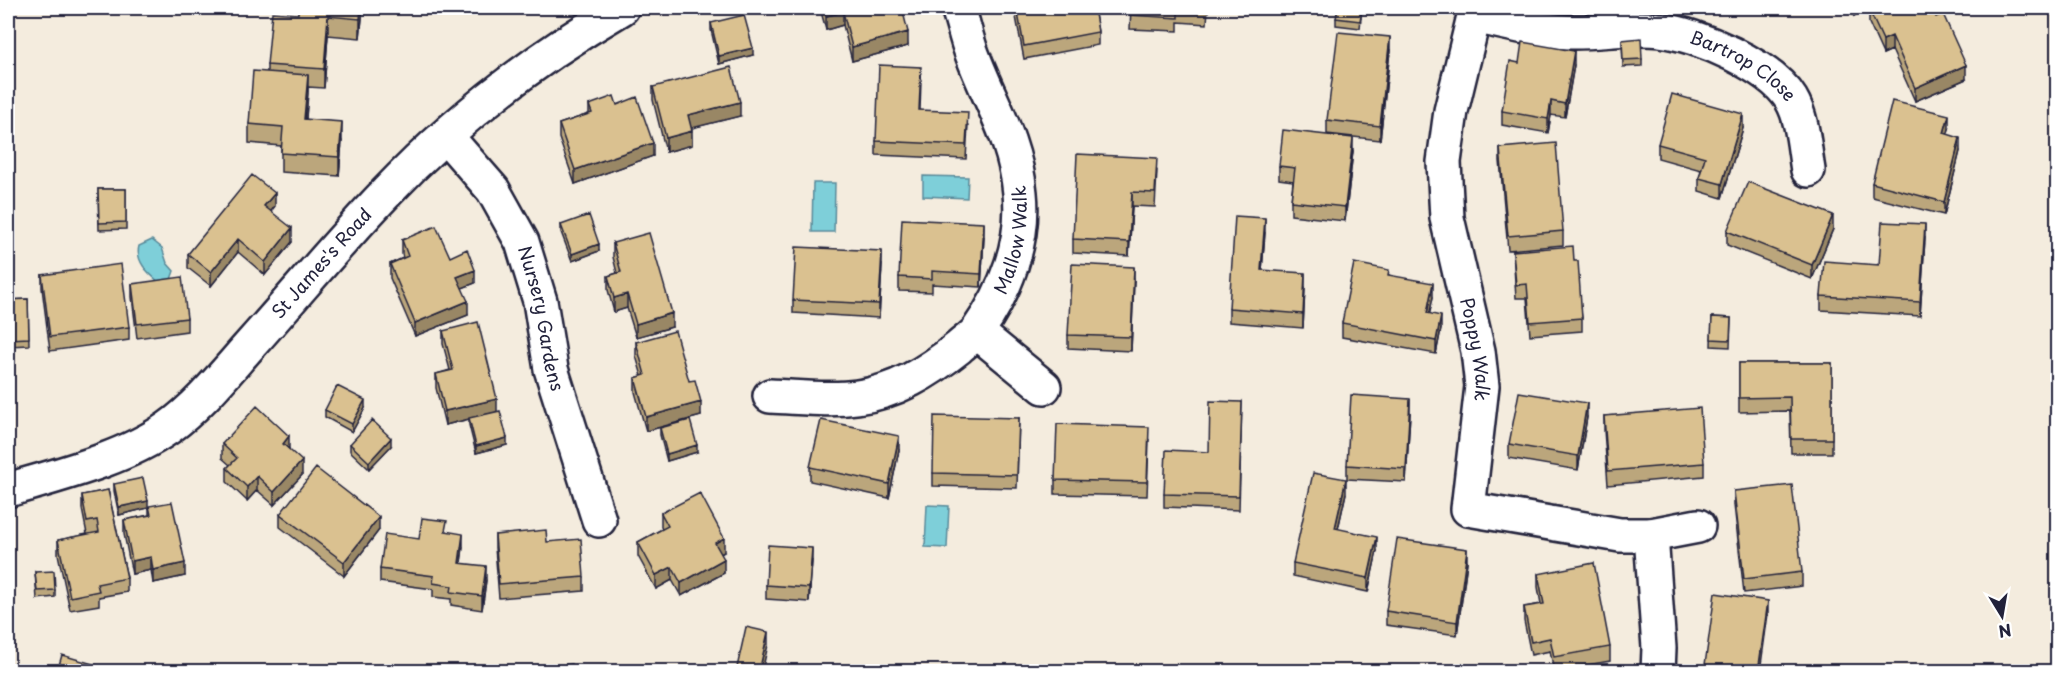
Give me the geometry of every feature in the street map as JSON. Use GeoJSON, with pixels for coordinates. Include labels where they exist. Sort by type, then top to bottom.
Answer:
{"type":"FeatureCollection","features":[{"type":"Feature","properties":{"kind":"street","name":"St James's Road"},"geometry":{"type":"LineString","coordinates":[[8,490],[120,452],[167,428],[207,393],[385,195],[446,135],[499,89],[575,35],[622,8]]}},
{"type":"Feature","properties":{"kind":"street","name":"Mallow Walk"},"geometry":{"type":"LineString","coordinates":[[770,396],[857,397],[898,387],[935,366],[977,332],[999,296],[1012,265],[1019,231],[1020,194],[1014,159],[1003,121],[972,52],[958,8]]}},
{"type":"Feature","properties":{"kind":"street","name":"Bartrop Close"},"geometry":{"type":"LineString","coordinates":[[1475,12],[1538,29],[1571,32],[1651,29],[1690,36],[1755,66],[1778,82],[1791,99],[1798,116],[1808,170]]}},
{"type":"Feature","properties":{"kind":"street","name":"Poppy Walk"},"geometry":{"type":"LineString","coordinates":[[1475,12],[1451,111],[1444,162],[1447,218],[1478,351],[1482,386],[1468,509],[1620,535],[1651,535],[1698,526]]}},
{"type":"Feature","properties":{"kind":"street","name":"Nursery Gardens"},"geometry":{"type":"LineString","coordinates":[[446,135],[493,190],[522,242],[540,301],[551,369],[599,520]]}},
{"type":"Feature","properties":{"kind":"street"},"geometry":{"type":"LineString","coordinates":[[977,332],[1044,387]]}},
{"type":"Feature","properties":{"kind":"street"},"geometry":{"type":"LineString","coordinates":[[1651,535],[1659,648],[1658,672]]}},
{"type":"Feature","properties":{"kind":"water"},"geometry":{"type":"Polygon","coordinates":[[[923,176],[968,177],[967,198],[923,196],[923,176]]]}},
{"type":"Feature","properties":{"kind":"water"},"geometry":{"type":"Polygon","coordinates":[[[813,183],[835,183],[834,232],[812,232],[813,183]]]}},
{"type":"Feature","properties":{"kind":"water"},"geometry":{"type":"Polygon","coordinates":[[[152,240],[162,248],[167,263],[174,271],[170,282],[159,282],[141,262],[139,246],[152,240]]]}},
{"type":"Feature","properties":{"kind":"water"},"geometry":{"type":"Polygon","coordinates":[[[927,505],[949,506],[947,548],[925,547],[927,505]]]}},
{"type":"Feature","properties":{"kind":"building"},"geometry":{"type":"Polygon","coordinates":[[[298,8],[361,8],[360,19],[328,16],[324,69],[267,65],[272,12],[298,14],[298,8]]]}},
{"type":"Feature","properties":{"kind":"building"},"geometry":{"type":"Polygon","coordinates":[[[824,8],[902,8],[908,32],[852,47],[843,12],[826,16],[824,8]]]}},
{"type":"Feature","properties":{"kind":"building"},"geometry":{"type":"Polygon","coordinates":[[[1017,8],[1094,8],[1098,32],[1024,46],[1017,8]]]}},
{"type":"Feature","properties":{"kind":"building"},"geometry":{"type":"Polygon","coordinates":[[[1131,8],[1178,8],[1178,18],[1130,15],[1131,8]]]}},
{"type":"Feature","properties":{"kind":"building"},"geometry":{"type":"Polygon","coordinates":[[[1178,8],[1207,8],[1207,10],[1178,8]]]}},
{"type":"Feature","properties":{"kind":"building"},"geometry":{"type":"Polygon","coordinates":[[[1338,8],[1362,8],[1360,21],[1336,18],[1338,8]]]}},
{"type":"Feature","properties":{"kind":"building"},"geometry":{"type":"Polygon","coordinates":[[[1874,8],[1932,8],[1936,17],[1943,14],[1966,65],[1915,88],[1892,36],[1883,40],[1869,10],[1874,8]]]}},
{"type":"Feature","properties":{"kind":"building"},"geometry":{"type":"Polygon","coordinates":[[[744,15],[753,48],[719,56],[711,23],[744,15]]]}},
{"type":"Feature","properties":{"kind":"building"},"geometry":{"type":"Polygon","coordinates":[[[1338,32],[1390,37],[1380,126],[1327,120],[1338,32]]]}},
{"type":"Feature","properties":{"kind":"building"},"geometry":{"type":"Polygon","coordinates":[[[1641,38],[1642,59],[1623,60],[1622,40],[1641,38]]]}},
{"type":"Feature","properties":{"kind":"building"},"geometry":{"type":"Polygon","coordinates":[[[1522,42],[1574,51],[1565,104],[1551,101],[1548,119],[1502,111],[1510,61],[1519,63],[1522,42]]]}},
{"type":"Feature","properties":{"kind":"building"},"geometry":{"type":"Polygon","coordinates":[[[879,65],[921,67],[919,110],[968,112],[966,145],[876,141],[879,65]]]}},
{"type":"Feature","properties":{"kind":"building"},"geometry":{"type":"Polygon","coordinates":[[[731,67],[740,102],[688,115],[692,131],[666,138],[653,87],[731,67]]]}},
{"type":"Feature","properties":{"kind":"building"},"geometry":{"type":"Polygon","coordinates":[[[253,71],[308,75],[304,119],[342,122],[339,157],[281,153],[283,127],[249,124],[253,71]]]}},
{"type":"Feature","properties":{"kind":"building"},"geometry":{"type":"Polygon","coordinates":[[[1672,94],[1743,114],[1722,184],[1699,178],[1705,157],[1658,144],[1672,94]]]}},
{"type":"Feature","properties":{"kind":"building"},"geometry":{"type":"Polygon","coordinates":[[[614,96],[617,105],[637,97],[653,143],[575,170],[559,124],[592,113],[589,105],[614,96]]]}},
{"type":"Feature","properties":{"kind":"building"},"geometry":{"type":"Polygon","coordinates":[[[1892,101],[1949,115],[1944,133],[1960,138],[1944,202],[1872,183],[1892,101]]]}},
{"type":"Feature","properties":{"kind":"building"},"geometry":{"type":"Polygon","coordinates":[[[1283,130],[1353,138],[1345,207],[1291,201],[1295,168],[1279,166],[1283,130]]]}},
{"type":"Feature","properties":{"kind":"building"},"geometry":{"type":"Polygon","coordinates":[[[1556,143],[1563,231],[1508,236],[1500,148],[1556,143]]]}},
{"type":"Feature","properties":{"kind":"building"},"geometry":{"type":"Polygon","coordinates":[[[1077,154],[1157,158],[1155,193],[1132,192],[1129,242],[1073,239],[1077,154]]]}},
{"type":"Feature","properties":{"kind":"building"},"geometry":{"type":"Polygon","coordinates":[[[252,175],[275,193],[264,206],[292,228],[265,262],[238,239],[211,272],[188,254],[252,175]]]}},
{"type":"Feature","properties":{"kind":"building"},"geometry":{"type":"Polygon","coordinates":[[[1748,182],[1833,215],[1812,265],[1727,231],[1748,182]]]}},
{"type":"Feature","properties":{"kind":"building"},"geometry":{"type":"Polygon","coordinates":[[[98,189],[126,189],[126,222],[99,223],[98,189]]]}},
{"type":"Feature","properties":{"kind":"building"},"geometry":{"type":"Polygon","coordinates":[[[589,215],[599,244],[572,254],[561,225],[589,215]]]}},
{"type":"Feature","properties":{"kind":"building"},"geometry":{"type":"Polygon","coordinates":[[[1235,216],[1265,218],[1261,270],[1305,273],[1303,314],[1229,308],[1235,216]]]}},
{"type":"Feature","properties":{"kind":"building"},"geometry":{"type":"Polygon","coordinates":[[[902,219],[984,223],[981,274],[932,271],[932,279],[899,277],[902,219]]]}},
{"type":"Feature","properties":{"kind":"building"},"geometry":{"type":"Polygon","coordinates":[[[1882,222],[1925,224],[1920,302],[1821,296],[1824,261],[1879,265],[1882,222]]]}},
{"type":"Feature","properties":{"kind":"building"},"geometry":{"type":"Polygon","coordinates":[[[436,226],[450,257],[467,249],[475,270],[457,277],[468,301],[415,323],[390,264],[408,256],[402,240],[436,226]]]}},
{"type":"Feature","properties":{"kind":"building"},"geometry":{"type":"Polygon","coordinates":[[[649,233],[672,313],[636,324],[627,294],[614,298],[608,276],[621,272],[613,243],[649,233]]]}},
{"type":"Feature","properties":{"kind":"building"},"geometry":{"type":"Polygon","coordinates":[[[1573,246],[1574,261],[1578,261],[1582,318],[1530,322],[1527,284],[1516,285],[1513,251],[1573,246]]]}},
{"type":"Feature","properties":{"kind":"building"},"geometry":{"type":"Polygon","coordinates":[[[796,247],[882,251],[879,304],[793,300],[796,247]]]}},
{"type":"Feature","properties":{"kind":"building"},"geometry":{"type":"Polygon","coordinates":[[[1354,263],[1389,270],[1388,275],[1433,283],[1427,313],[1441,316],[1436,341],[1342,323],[1354,263]]]}},
{"type":"Feature","properties":{"kind":"building"},"geometry":{"type":"Polygon","coordinates":[[[121,264],[129,327],[50,337],[42,275],[121,264]]]}},
{"type":"Feature","properties":{"kind":"building"},"geometry":{"type":"Polygon","coordinates":[[[1072,264],[1134,267],[1131,337],[1068,335],[1072,264]]]}},
{"type":"Feature","properties":{"kind":"building"},"geometry":{"type":"Polygon","coordinates":[[[182,277],[187,318],[137,324],[132,284],[182,277]]]}},
{"type":"Feature","properties":{"kind":"building"},"geometry":{"type":"Polygon","coordinates":[[[28,299],[29,338],[8,339],[8,300],[28,299]]]}},
{"type":"Feature","properties":{"kind":"building"},"geometry":{"type":"Polygon","coordinates":[[[1712,317],[1731,318],[1730,340],[1711,339],[1712,317]]]}},
{"type":"Feature","properties":{"kind":"building"},"geometry":{"type":"Polygon","coordinates":[[[478,322],[497,399],[445,411],[436,374],[453,370],[443,331],[478,322]]]}},
{"type":"Feature","properties":{"kind":"building"},"geometry":{"type":"Polygon","coordinates":[[[675,331],[689,381],[695,380],[701,402],[646,417],[635,378],[645,375],[636,342],[675,331]]]}},
{"type":"Feature","properties":{"kind":"building"},"geometry":{"type":"Polygon","coordinates":[[[1739,363],[1832,363],[1832,439],[1791,439],[1790,397],[1739,398],[1739,363]]]}},
{"type":"Feature","properties":{"kind":"building"},"geometry":{"type":"Polygon","coordinates":[[[337,386],[365,400],[352,424],[325,410],[337,386]]]}},
{"type":"Feature","properties":{"kind":"building"},"geometry":{"type":"Polygon","coordinates":[[[1519,392],[1587,403],[1578,456],[1509,444],[1519,392]]]}},
{"type":"Feature","properties":{"kind":"building"},"geometry":{"type":"Polygon","coordinates":[[[1351,395],[1410,399],[1406,469],[1347,465],[1351,395]]]}},
{"type":"Feature","properties":{"kind":"building"},"geometry":{"type":"Polygon","coordinates":[[[1210,401],[1242,402],[1239,496],[1164,494],[1166,450],[1209,452],[1210,401]]]}},
{"type":"Feature","properties":{"kind":"building"},"geometry":{"type":"Polygon","coordinates":[[[257,406],[289,436],[283,444],[302,461],[274,492],[257,476],[247,487],[227,468],[237,458],[222,444],[257,406]]]}},
{"type":"Feature","properties":{"kind":"building"},"geometry":{"type":"Polygon","coordinates":[[[1700,408],[1704,463],[1608,471],[1604,416],[1700,408]]]}},
{"type":"Feature","properties":{"kind":"building"},"geometry":{"type":"Polygon","coordinates":[[[500,411],[507,438],[476,446],[469,418],[500,411]]]}},
{"type":"Feature","properties":{"kind":"building"},"geometry":{"type":"Polygon","coordinates":[[[934,416],[1019,418],[1017,475],[933,473],[934,416]]]}},
{"type":"Feature","properties":{"kind":"building"},"geometry":{"type":"Polygon","coordinates":[[[372,420],[391,438],[369,462],[350,444],[372,420]]]}},
{"type":"Feature","properties":{"kind":"building"},"geometry":{"type":"Polygon","coordinates":[[[690,420],[697,445],[667,454],[660,428],[690,420]]]}},
{"type":"Feature","properties":{"kind":"building"},"geometry":{"type":"Polygon","coordinates":[[[821,420],[899,436],[889,484],[810,467],[821,420]]]}},
{"type":"Feature","properties":{"kind":"building"},"geometry":{"type":"Polygon","coordinates":[[[1057,424],[1149,427],[1147,482],[1055,480],[1057,424]]]}},
{"type":"Feature","properties":{"kind":"building"},"geometry":{"type":"Polygon","coordinates":[[[316,468],[379,517],[344,562],[280,514],[316,468]]]}},
{"type":"Feature","properties":{"kind":"building"},"geometry":{"type":"Polygon","coordinates":[[[1313,473],[1346,479],[1335,528],[1377,537],[1368,578],[1293,563],[1313,473]]]}},
{"type":"Feature","properties":{"kind":"building"},"geometry":{"type":"Polygon","coordinates":[[[143,478],[148,501],[119,507],[114,484],[143,478]]]}},
{"type":"Feature","properties":{"kind":"building"},"geometry":{"type":"Polygon","coordinates":[[[1792,485],[1802,572],[1744,579],[1734,491],[1792,485]]]}},
{"type":"Feature","properties":{"kind":"building"},"geometry":{"type":"Polygon","coordinates":[[[108,490],[127,578],[97,584],[99,591],[70,597],[58,540],[99,532],[97,520],[87,522],[82,495],[108,490]]]}},
{"type":"Feature","properties":{"kind":"building"},"geometry":{"type":"Polygon","coordinates":[[[700,493],[724,538],[715,543],[724,559],[681,583],[672,567],[656,575],[638,542],[668,526],[661,513],[700,493]]]}},
{"type":"Feature","properties":{"kind":"building"},"geometry":{"type":"Polygon","coordinates":[[[172,502],[185,563],[153,570],[151,557],[132,561],[124,520],[151,515],[149,506],[172,502]]]}},
{"type":"Feature","properties":{"kind":"building"},"geometry":{"type":"Polygon","coordinates":[[[422,518],[447,521],[445,531],[463,534],[459,563],[486,566],[482,596],[451,592],[452,586],[433,583],[434,576],[380,569],[385,534],[419,539],[422,518]]]}},
{"type":"Feature","properties":{"kind":"building"},"geometry":{"type":"Polygon","coordinates":[[[546,530],[547,542],[581,539],[584,577],[499,584],[495,535],[546,530]]]}},
{"type":"Feature","properties":{"kind":"building"},"geometry":{"type":"Polygon","coordinates":[[[1397,539],[1467,549],[1457,622],[1386,611],[1397,539]]]}},
{"type":"Feature","properties":{"kind":"building"},"geometry":{"type":"Polygon","coordinates":[[[768,545],[812,548],[809,588],[766,585],[768,545]]]}},
{"type":"Feature","properties":{"kind":"building"},"geometry":{"type":"Polygon","coordinates":[[[1594,563],[1610,647],[1554,657],[1550,638],[1531,642],[1524,607],[1544,604],[1538,574],[1594,563]]]}},
{"type":"Feature","properties":{"kind":"building"},"geometry":{"type":"Polygon","coordinates":[[[54,571],[55,590],[37,591],[35,572],[54,571]]]}},
{"type":"Feature","properties":{"kind":"building"},"geometry":{"type":"Polygon","coordinates":[[[1715,593],[1768,601],[1758,672],[1704,672],[1715,593]]]}},
{"type":"Feature","properties":{"kind":"building"},"geometry":{"type":"Polygon","coordinates":[[[746,627],[768,632],[759,672],[736,672],[746,627]]]}},
{"type":"Feature","properties":{"kind":"building"},"geometry":{"type":"Polygon","coordinates":[[[62,655],[117,671],[117,672],[57,672],[62,655]]]}},
{"type":"Feature","properties":{"kind":"building"},"geometry":{"type":"Polygon","coordinates":[[[572,664],[573,672],[516,672],[516,670],[572,664]]]}}]}
